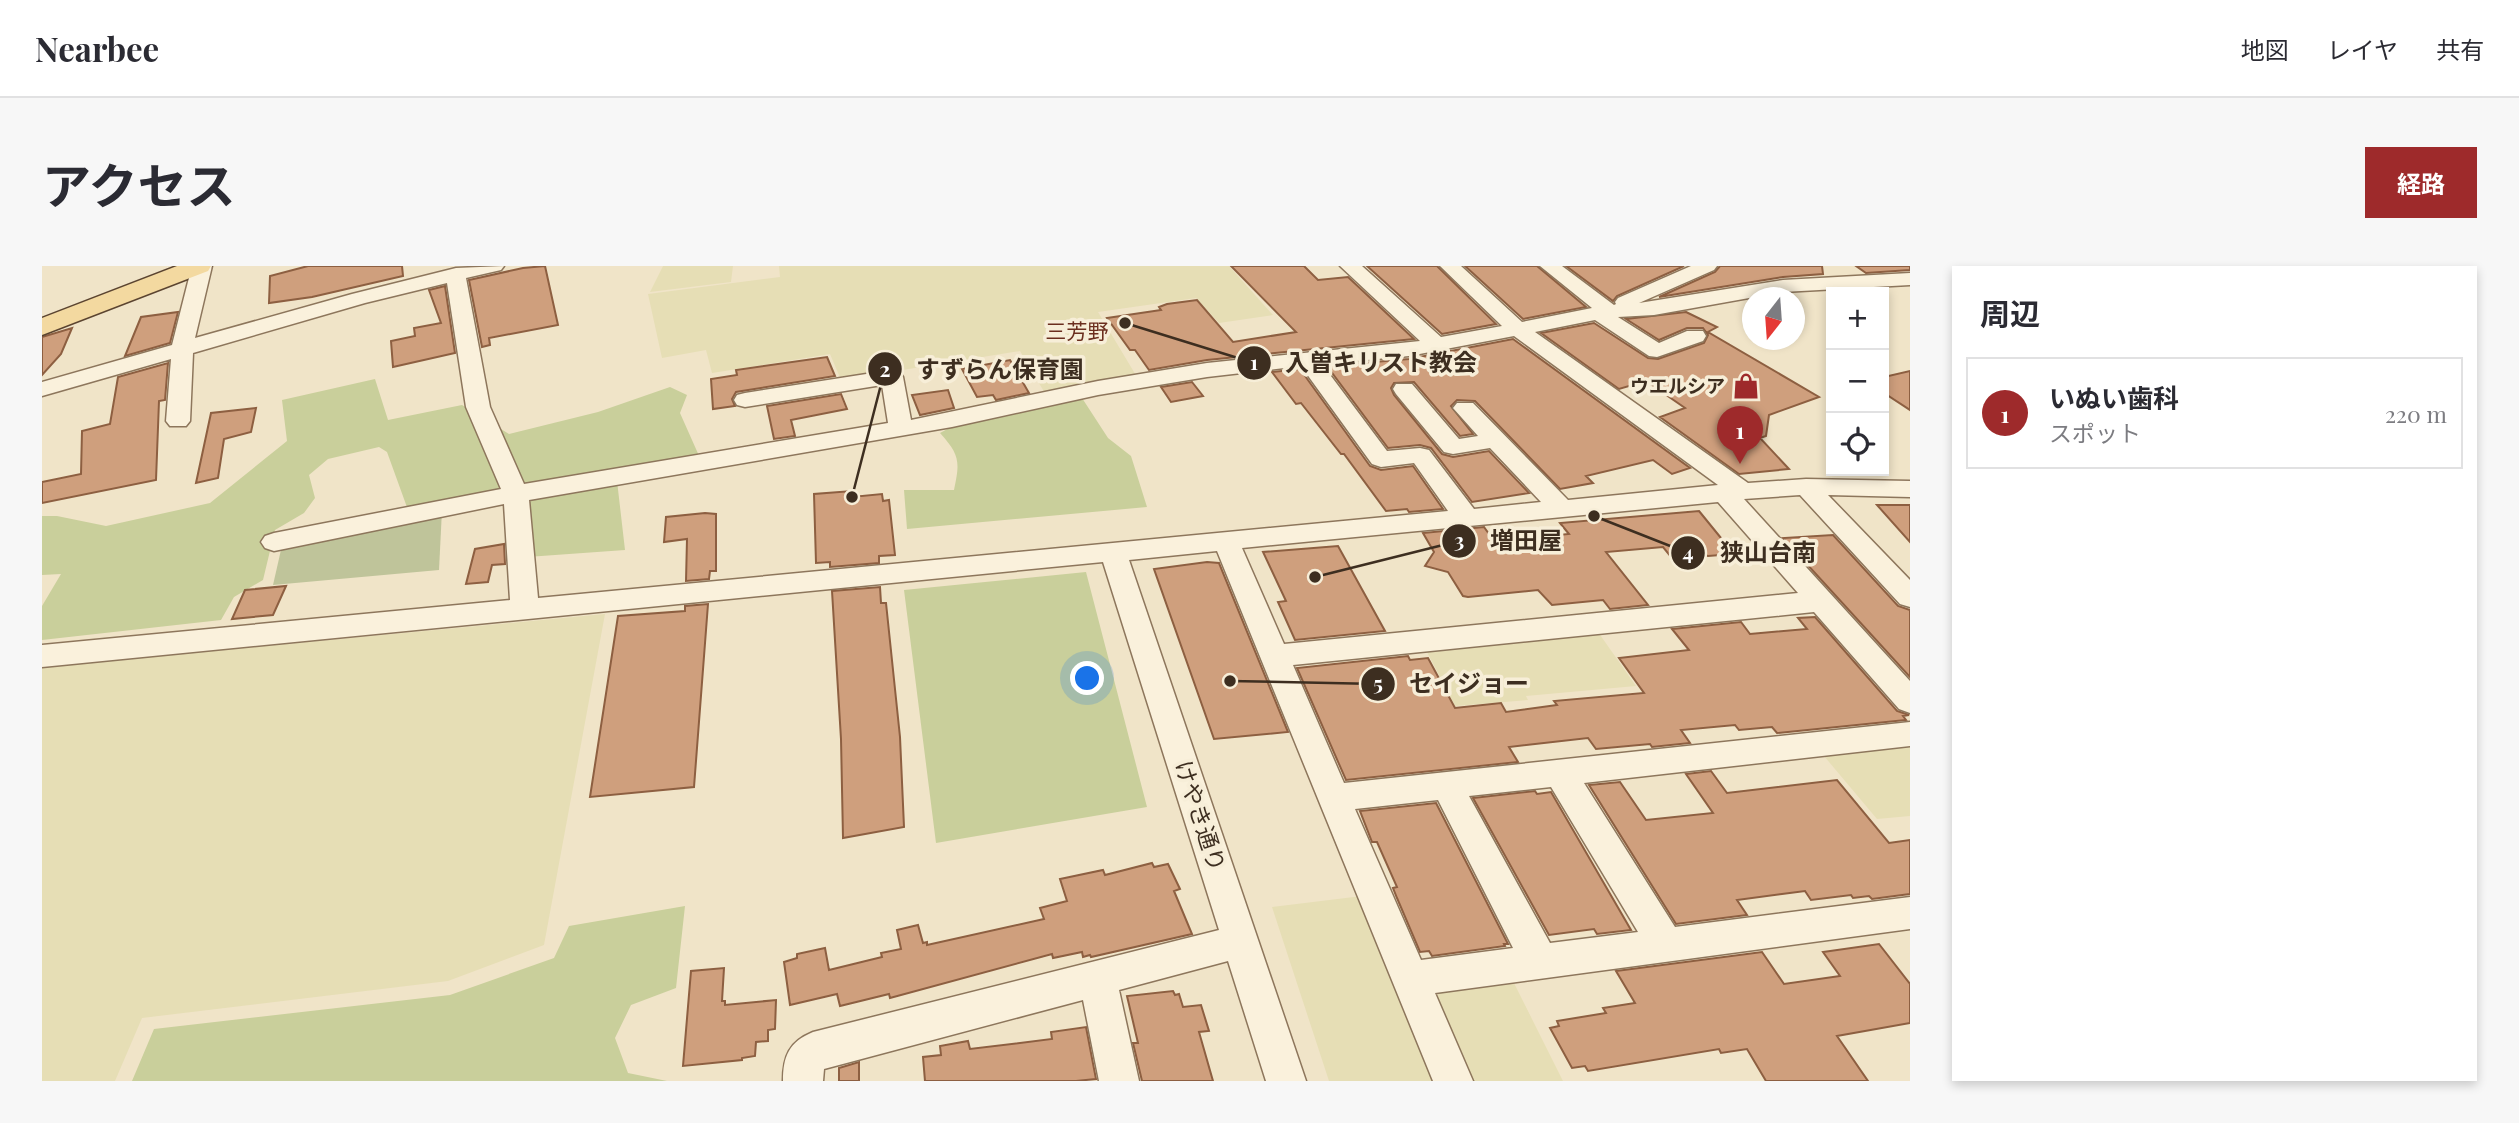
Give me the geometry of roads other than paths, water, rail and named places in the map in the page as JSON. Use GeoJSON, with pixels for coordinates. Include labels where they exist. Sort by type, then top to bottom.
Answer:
{"type":"FeatureCollection","features":[{"type":"Feature","properties":{"kind":"main road"},"geometry":{"type":"LineString","coordinates":[[42,327],[201,266]]}},
{"type":"Feature","properties":{"kind":"street"},"geometry":{"type":"LineString","coordinates":[[178,421],[182,350],[201,266]]}},
{"type":"Feature","properties":{"kind":"street"},"geometry":{"type":"LineString","coordinates":[[388,266],[389,291]]}},
{"type":"Feature","properties":{"kind":"street"},"geometry":{"type":"LineString","coordinates":[[42,388],[389,291],[494,266]]}},
{"type":"Feature","properties":{"kind":"street"},"geometry":{"type":"LineString","coordinates":[[1350,266],[1437,345]]}},
{"type":"Feature","properties":{"kind":"street"},"geometry":{"type":"LineString","coordinates":[[1450,266],[1519,330],[1734,492],[1822,601],[1910,701]]}},
{"type":"Feature","properties":{"kind":"street"},"geometry":{"type":"LineString","coordinates":[[1550,266],[1604,312],[1657,351],[1695,336]]}},
{"type":"Feature","properties":{"kind":"street"},"geometry":{"type":"LineString","coordinates":[[1652,266],[1676,280]]}},
{"type":"Feature","properties":{"kind":"street"},"geometry":{"type":"LineString","coordinates":[[1604,312],[1707,266]]}},
{"type":"Feature","properties":{"kind":"street"},"geometry":{"type":"LineString","coordinates":[[456,274],[478,407],[516,494],[525,609]]}},
{"type":"Feature","properties":{"kind":"street"},"geometry":{"type":"LineString","coordinates":[[274,542],[516,494],[952,420],[1098,388],[1258,363],[1409,350],[1604,312],[1654,309],[1783,286],[1910,279]]}},
{"type":"Feature","properties":{"kind":"street"},"geometry":{"type":"LineString","coordinates":[[1307,359],[1381,458],[1420,455],[1468,519]]}},
{"type":"Feature","properties":{"kind":"street"},"geometry":{"type":"LineString","coordinates":[[745,400],[892,377],[901,428]]}},
{"type":"Feature","properties":{"kind":"street"},"geometry":{"type":"LineString","coordinates":[[1404,389],[1453,447],[1496,440]]}},
{"type":"Feature","properties":{"kind":"street"},"geometry":{"type":"LineString","coordinates":[[1465,408],[1561,508]]}},
{"type":"Feature","properties":{"kind":"street"},"geometry":{"type":"LineString","coordinates":[[1806,487],[1910,597]]}},
{"type":"Feature","properties":{"kind":"street"},"geometry":{"type":"LineString","coordinates":[[42,656],[1734,492],[1806,487],[1910,489]]}},
{"type":"Feature","properties":{"kind":"street"},"geometry":{"type":"LineString","coordinates":[[1226,541],[1453,1081]]}},
{"type":"Feature","properties":{"kind":"street","name":"けやき通り"},"geometry":{"type":"LineString","coordinates":[[1113,551],[1286,1081]]}},
{"type":"Feature","properties":{"kind":"street"},"geometry":{"type":"LineString","coordinates":[[1273,656],[1822,601]]}},
{"type":"Feature","properties":{"kind":"street"},"geometry":{"type":"LineString","coordinates":[[1333,799],[1910,734]]}},
{"type":"Feature","properties":{"kind":"street"},"geometry":{"type":"LineString","coordinates":[[1559,772],[1666,945]]}},
{"type":"Feature","properties":{"kind":"street"},"geometry":{"type":"LineString","coordinates":[[1447,786],[1540,962]]}},
{"type":"Feature","properties":{"kind":"street"},"geometry":{"type":"LineString","coordinates":[[1410,979],[1910,914]]}},
{"type":"Feature","properties":{"kind":"street"},"geometry":{"type":"LineString","coordinates":[[803,1081],[803,1062],[813,1052],[1241,942]]}},
{"type":"Feature","properties":{"kind":"street"},"geometry":{"type":"LineString","coordinates":[[1098,980],[1119,1081]]}},
{"type":"Feature","properties":{"kind":"place","name":"入曽キリスト教会"},"geometry":{"type":"Point","coordinates":[1125,323]}},
{"type":"Feature","properties":{"kind":"place","name":"ウエルシア"},"geometry":{"type":"Point","coordinates":[1746,386]}},
{"type":"Feature","properties":{"kind":"place","name":"いぬい歯科"},"geometry":{"type":"Point","coordinates":[1740,464]}},
{"type":"Feature","properties":{"kind":"place","name":"すずらん保育園"},"geometry":{"type":"Point","coordinates":[852,497]}},
{"type":"Feature","properties":{"kind":"place","name":"狭山台南"},"geometry":{"type":"Point","coordinates":[1594,516]}},
{"type":"Feature","properties":{"kind":"place","name":"増田屋"},"geometry":{"type":"Point","coordinates":[1315,577]}},
{"type":"Feature","properties":{"kind":"place","name":"セイジョー"},"geometry":{"type":"Point","coordinates":[1230,681]}},
{"type":"Feature","properties":{"kind":"district","name":"三芳野"},"geometry":{"type":"Point","coordinates":[1077,332]}}]}
